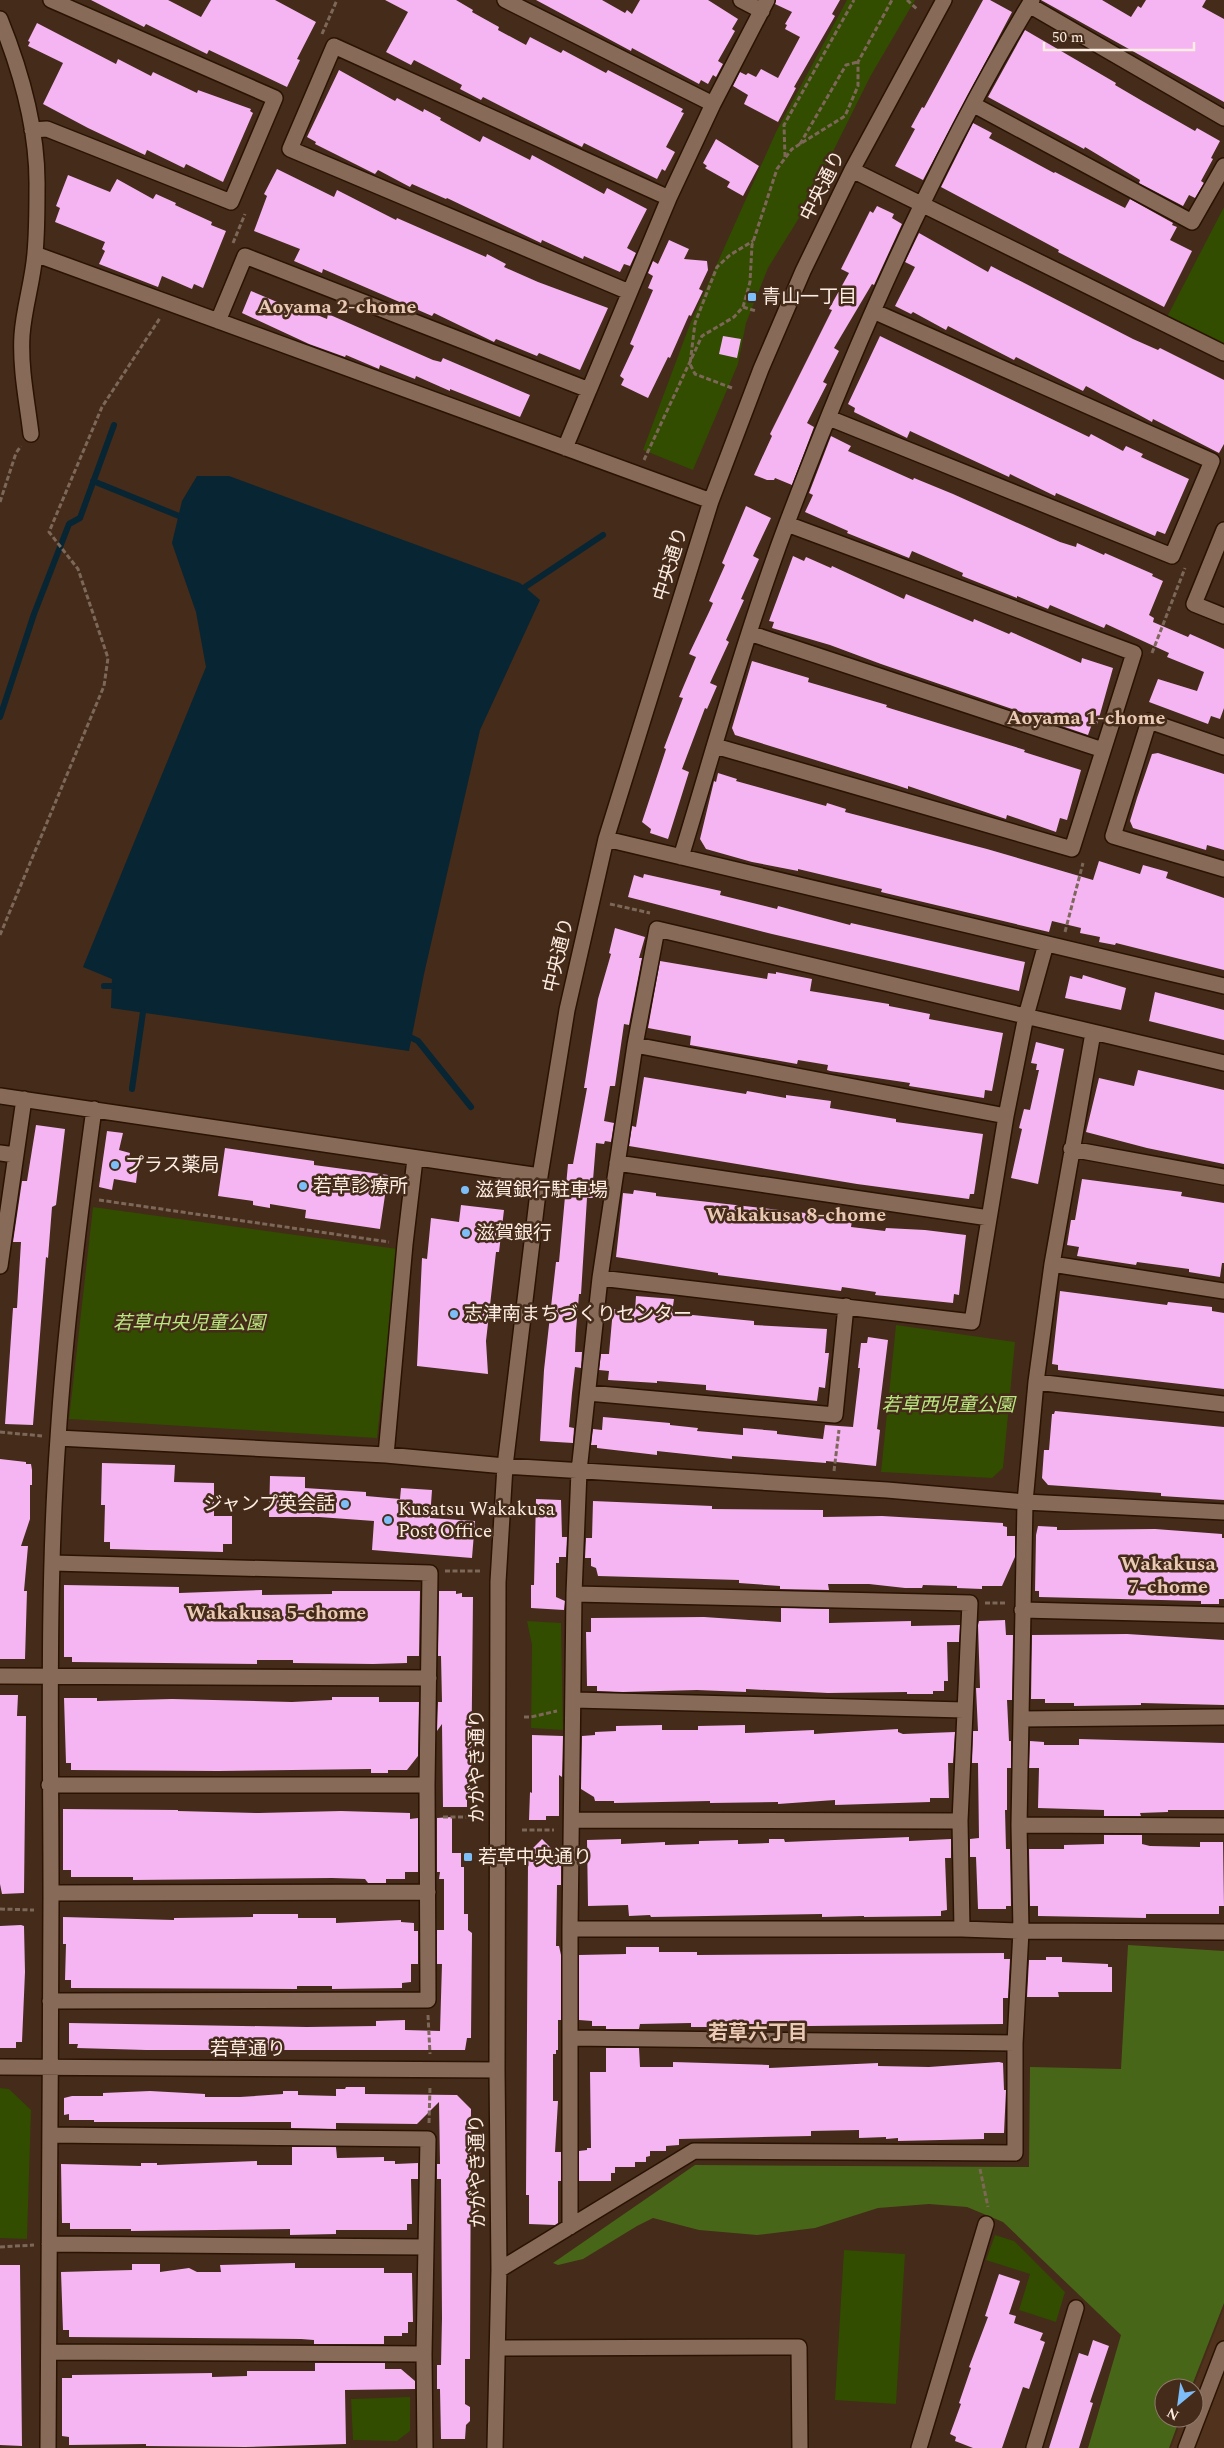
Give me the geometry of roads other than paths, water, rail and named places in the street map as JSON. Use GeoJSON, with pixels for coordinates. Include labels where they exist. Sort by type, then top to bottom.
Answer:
{"type":"FeatureCollection","features":[{"type":"Feature","properties":{"kind":"street"},"geometry":{"type":"LineString","coordinates":[[32,130],[48,129],[231,202],[275,98],[51,0]]}},
{"type":"Feature","properties":{"kind":"street"},"geometry":{"type":"LineString","coordinates":[[505,0],[714,104]]}},
{"type":"Feature","properties":{"kind":"street"},"geometry":{"type":"LineString","coordinates":[[565,448],[669,198],[714,104],[765,5],[741,0]]}},
{"type":"Feature","properties":{"kind":"street","name":"中央通り"},"geometry":{"type":"LineString","coordinates":[[540,1176],[567,1010],[606,839],[711,501],[761,369],[791,298],[852,170],[944,0]]}},
{"type":"Feature","properties":{"kind":"street"},"geometry":{"type":"LineString","coordinates":[[682,857],[749,634],[786,524],[829,418],[873,311],[922,205],[1030,3],[1224,118]]}},
{"type":"Feature","properties":{"kind":"street"},"geometry":{"type":"LineString","coordinates":[[0,18],[17,68],[32,130],[37,186],[36,254],[26,302],[22,337],[22,366],[31,434]]}},
{"type":"Feature","properties":{"kind":"street"},"geometry":{"type":"LineString","coordinates":[[629,292],[290,149],[334,46],[669,198]]}},
{"type":"Feature","properties":{"kind":"street"},"geometry":{"type":"LineString","coordinates":[[974,106],[1192,222],[1224,166]]}},
{"type":"Feature","properties":{"kind":"street"},"geometry":{"type":"LineString","coordinates":[[852,170],[1224,353]]}},
{"type":"Feature","properties":{"kind":"street"},"geometry":{"type":"LineString","coordinates":[[36,254],[711,501]]}},
{"type":"Feature","properties":{"kind":"street"},"geometry":{"type":"LineString","coordinates":[[218,321],[245,256],[589,390]]}},
{"type":"Feature","properties":{"kind":"street"},"geometry":{"type":"LineString","coordinates":[[829,418],[1172,556],[1212,461],[873,311]]}},
{"type":"Feature","properties":{"kind":"street"},"geometry":{"type":"LineString","coordinates":[[715,746],[1072,849],[1134,653],[786,524]]}},
{"type":"Feature","properties":{"kind":"street"},"geometry":{"type":"LineString","coordinates":[[1224,530],[1194,604],[1224,616]]}},
{"type":"Feature","properties":{"kind":"street"},"geometry":{"type":"LineString","coordinates":[[749,634],[1103,750]]}},
{"type":"Feature","properties":{"kind":"street"},"geometry":{"type":"LineString","coordinates":[[1224,747],[1149,721],[1113,836],[1224,869]]}},
{"type":"Feature","properties":{"kind":"street"},"geometry":{"type":"LineString","coordinates":[[606,839],[1224,986]]}},
{"type":"Feature","properties":{"kind":"street"},"geometry":{"type":"LineString","coordinates":[[570,2228],[570,1929],[574,1594],[579,1471],[600,1278],[635,1045],[657,929],[1224,1064]]}},
{"type":"Feature","properties":{"kind":"street"},"geometry":{"type":"LineString","coordinates":[[600,1278],[972,1322],[1006,1116],[1026,1016],[1046,944]]}},
{"type":"Feature","properties":{"kind":"street"},"geometry":{"type":"LineString","coordinates":[[499,2270],[694,2151],[1015,2153],[1015,2043],[1021,1931],[1019,1825],[1025,1502],[1036,1382],[1052,1264],[1093,1032]]}},
{"type":"Feature","properties":{"kind":"street"},"geometry":{"type":"LineString","coordinates":[[635,1045],[1006,1116]]}},
{"type":"Feature","properties":{"kind":"street"},"geometry":{"type":"LineString","coordinates":[[0,1096],[415,1159],[540,1176]]}},
{"type":"Feature","properties":{"kind":"street"},"geometry":{"type":"LineString","coordinates":[[0,1266],[24,1099]]}},
{"type":"Feature","properties":{"kind":"street"},"geometry":{"type":"LineString","coordinates":[[48,2448],[51,1893],[49,1785],[52,1562],[58,1438],[82,1197],[94,1110]]}},
{"type":"Feature","properties":{"kind":"street"},"geometry":{"type":"LineString","coordinates":[[1071,1149],[1224,1177]]}},
{"type":"Feature","properties":{"kind":"street"},"geometry":{"type":"LineString","coordinates":[[0,1153],[16,1155]]}},
{"type":"Feature","properties":{"kind":"street"},"geometry":{"type":"LineString","coordinates":[[386,1455],[405,1244],[415,1159]]}},
{"type":"Feature","properties":{"kind":"street"},"geometry":{"type":"LineString","coordinates":[[617,1163],[988,1218]]}},
{"type":"Feature","properties":{"kind":"street","name":"かがやき通り"},"geometry":{"type":"LineString","coordinates":[[495,2448],[499,2270],[497,2070],[498,1582],[505,1466],[540,1176]]}},
{"type":"Feature","properties":{"kind":"street"},"geometry":{"type":"LineString","coordinates":[[1052,1264],[1224,1291]]}},
{"type":"Feature","properties":{"kind":"street"},"geometry":{"type":"LineString","coordinates":[[588,1393],[835,1415],[846,1306]]}},
{"type":"Feature","properties":{"kind":"street"},"geometry":{"type":"LineString","coordinates":[[1036,1382],[1224,1404]]}},
{"type":"Feature","properties":{"kind":"street"},"geometry":{"type":"LineString","coordinates":[[58,1438],[386,1455],[505,1466],[887,1490],[1025,1502],[1224,1512]]}},
{"type":"Feature","properties":{"kind":"street"},"geometry":{"type":"LineString","coordinates":[[50,2001],[428,2000],[427,1785],[430,1573],[52,1562]]}},
{"type":"Feature","properties":{"kind":"street"},"geometry":{"type":"LineString","coordinates":[[574,1594],[970,1603],[960,1821],[962,1929]]}},
{"type":"Feature","properties":{"kind":"street"},"geometry":{"type":"LineString","coordinates":[[1022,1606],[1224,1615]]}},
{"type":"Feature","properties":{"kind":"street"},"geometry":{"type":"LineString","coordinates":[[0,1676],[429,1678]]}},
{"type":"Feature","properties":{"kind":"street"},"geometry":{"type":"LineString","coordinates":[[574,1705],[964,1710]]}},
{"type":"Feature","properties":{"kind":"street"},"geometry":{"type":"LineString","coordinates":[[1022,1719],[1224,1717]]}},
{"type":"Feature","properties":{"kind":"street"},"geometry":{"type":"LineString","coordinates":[[49,1785],[427,1785]]}},
{"type":"Feature","properties":{"kind":"street"},"geometry":{"type":"LineString","coordinates":[[572,1825],[960,1821]]}},
{"type":"Feature","properties":{"kind":"street"},"geometry":{"type":"LineString","coordinates":[[1019,1825],[1224,1826]]}},
{"type":"Feature","properties":{"kind":"street"},"geometry":{"type":"LineString","coordinates":[[51,1893],[428,1892]]}},
{"type":"Feature","properties":{"kind":"street"},"geometry":{"type":"LineString","coordinates":[[570,1929],[962,1929],[1224,1932]]}},
{"type":"Feature","properties":{"kind":"street"},"geometry":{"type":"LineString","coordinates":[[571,2038],[1015,2043]]}},
{"type":"Feature","properties":{"kind":"street","name":"若草通り"},"geometry":{"type":"LineString","coordinates":[[0,2067],[497,2070]]}},
{"type":"Feature","properties":{"kind":"street"},"geometry":{"type":"LineString","coordinates":[[50,2135],[428,2139],[424,2354],[426,2448]]}},
{"type":"Feature","properties":{"kind":"street"},"geometry":{"type":"LineString","coordinates":[[919,2448],[986,2224]]}},
{"type":"Feature","properties":{"kind":"street"},"geometry":{"type":"LineString","coordinates":[[49,2244],[425,2247]]}},
{"type":"Feature","properties":{"kind":"street"},"geometry":{"type":"LineString","coordinates":[[1034,2448],[1076,2308]]}},
{"type":"Feature","properties":{"kind":"street"},"geometry":{"type":"LineString","coordinates":[[498,2348],[799,2347],[800,2448]]}},
{"type":"Feature","properties":{"kind":"street"},"geometry":{"type":"LineString","coordinates":[[1186,2448],[1224,2348]]}},
{"type":"Feature","properties":{"kind":"street"},"geometry":{"type":"LineString","coordinates":[[49,2352],[424,2354]]}},
{"type":"Feature","properties":{"kind":"water"},"geometry":{"type":"Polygon","coordinates":[[[197,476],[229,476],[520,583],[540,600],[480,730],[424,974],[409,1051],[111,1008],[112,979],[83,967],[206,667],[196,612],[172,543],[182,501],[197,476]]]}},
{"type":"Feature","properties":{"kind":"waterway"},"geometry":{"type":"LineString","coordinates":[[0,717],[34,614],[69,524],[80,518],[114,425]]}},
{"type":"Feature","properties":{"kind":"waterway"},"geometry":{"type":"LineString","coordinates":[[93,481],[179,516]]}},
{"type":"Feature","properties":{"kind":"waterway"},"geometry":{"type":"LineString","coordinates":[[525,587],[603,535]]}},
{"type":"Feature","properties":{"kind":"waterway"},"geometry":{"type":"LineString","coordinates":[[104,986],[112,986]]}},
{"type":"Feature","properties":{"kind":"waterway"},"geometry":{"type":"LineString","coordinates":[[132,1089],[143,1012]]}},
{"type":"Feature","properties":{"kind":"waterway"},"geometry":{"type":"LineString","coordinates":[[412,1038],[418,1041],[471,1107]]}},
{"type":"Feature","properties":{"kind":"place","name":"青山一丁目"},"geometry":{"type":"Point","coordinates":[752,297]}},
{"type":"Feature","properties":{"kind":"place","name":"プラス薬局"},"geometry":{"type":"Point","coordinates":[115,1165]}},
{"type":"Feature","properties":{"kind":"place","name":"若草診療所"},"geometry":{"type":"Point","coordinates":[303,1186]}},
{"type":"Feature","properties":{"kind":"place","name":"滋賀銀行駐車場"},"geometry":{"type":"Point","coordinates":[465,1190]}},
{"type":"Feature","properties":{"kind":"place","name":"滋賀銀行"},"geometry":{"type":"Point","coordinates":[466,1233]}},
{"type":"Feature","properties":{"kind":"place","name":"志津南まちづくりセンター"},"geometry":{"type":"Point","coordinates":[454,1314]}},
{"type":"Feature","properties":{"kind":"place","name":"ジャンプ英会話"},"geometry":{"type":"Point","coordinates":[345,1504]}},
{"type":"Feature","properties":{"kind":"place","name":"Kusatsu Wakakusa Post Office"},"geometry":{"type":"Point","coordinates":[388,1520]}},
{"type":"Feature","properties":{"kind":"place","name":"若草中央通り"},"geometry":{"type":"Point","coordinates":[468,1857]}},
{"type":"Feature","properties":{"kind":"district","name":"Aoyama 2-chome"},"geometry":{"type":"Point","coordinates":[337,307]}},
{"type":"Feature","properties":{"kind":"district","name":"Aoyama 1-chome"},"geometry":{"type":"Point","coordinates":[1086,718]}},
{"type":"Feature","properties":{"kind":"district","name":"Wakakusa 8-chome"},"geometry":{"type":"Point","coordinates":[796,1215]}},
{"type":"Feature","properties":{"kind":"district","name":"Wakakusa 7-chome"},"geometry":{"type":"Point","coordinates":[1168,1576]}},
{"type":"Feature","properties":{"kind":"district","name":"Wakakusa 5-chome"},"geometry":{"type":"Point","coordinates":[276,1613]}},
{"type":"Feature","properties":{"kind":"district","name":"若草六丁目"},"geometry":{"type":"Point","coordinates":[758,2033]}},
{"type":"Feature","properties":{"kind":"park label","name":"若草中央児童公園"},"geometry":{"type":"Point","coordinates":[189,1323]}},
{"type":"Feature","properties":{"kind":"park label","name":"若草西児童公園"},"geometry":{"type":"Point","coordinates":[948,1405]}}]}
